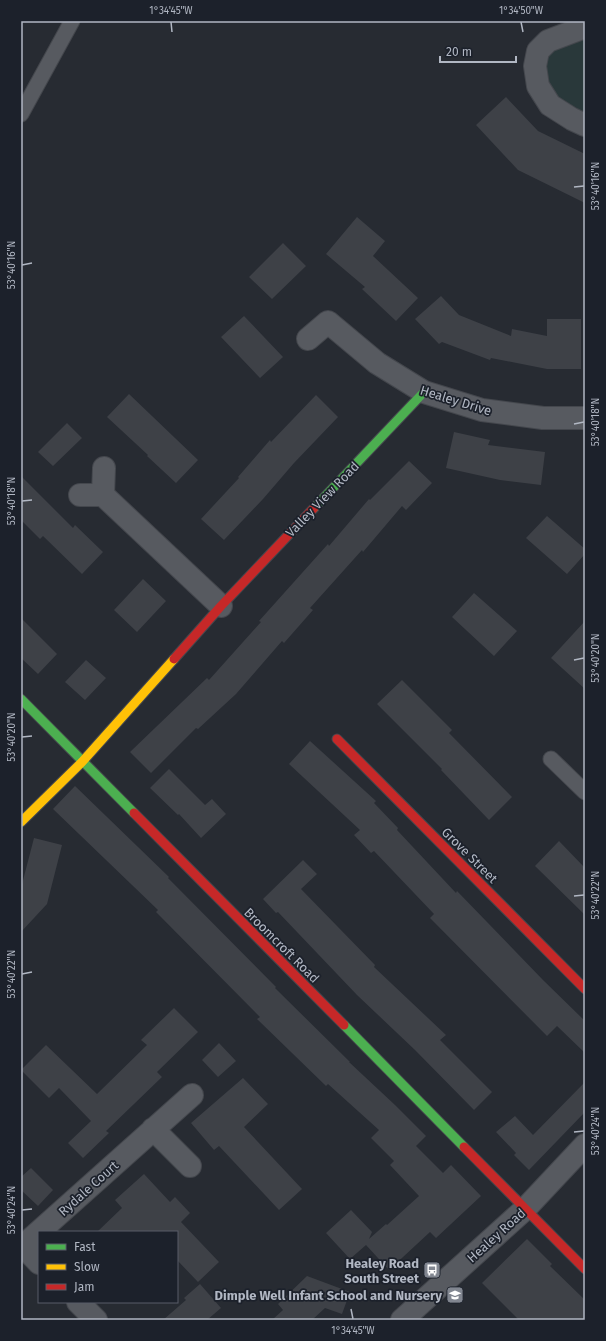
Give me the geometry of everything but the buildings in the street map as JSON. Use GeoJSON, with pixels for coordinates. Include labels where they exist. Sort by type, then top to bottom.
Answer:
{"type":"FeatureCollection","features":[{"type":"Feature","properties":{"kind":"street"},"geometry":{"type":"LineString","coordinates":[[585,27],[548,41],[538,51],[535,66],[538,86],[550,105],[572,119],[585,125]]}},
{"type":"Feature","properties":{"kind":"street","name":"Healey Drive"},"geometry":{"type":"LineString","coordinates":[[308,339],[328,322],[377,363],[424,392],[482,410],[543,418],[585,418]]}},
{"type":"Feature","properties":{"kind":"street","name":"Valley View Road"},"geometry":{"type":"LineString","coordinates":[[21,822],[82,762],[221,606],[424,392]]}},
{"type":"Feature","properties":{"kind":"street"},"geometry":{"type":"LineString","coordinates":[[103,494],[104,468]]}},
{"type":"Feature","properties":{"kind":"street"},"geometry":{"type":"LineString","coordinates":[[80,495],[103,494],[221,606]]}},
{"type":"Feature","properties":{"kind":"street","name":"Broomcroft Road"},"geometry":{"type":"LineString","coordinates":[[21,699],[585,1268]]}},
{"type":"Feature","properties":{"kind":"street","name":"Grove Street"},"geometry":{"type":"LineString","coordinates":[[337,739],[585,989]]}},
{"type":"Feature","properties":{"kind":"street","name":"Rydale Court"},"geometry":{"type":"LineString","coordinates":[[22,1245],[192,1095]]}},
{"type":"Feature","properties":{"kind":"street"},"geometry":{"type":"LineString","coordinates":[[153,1129],[190,1166]]}},
{"type":"Feature","properties":{"kind":"street","name":"Healey Road"},"geometry":{"type":"LineString","coordinates":[[402,1320],[525,1209],[585,1145]]}},
{"type":"Feature","properties":{"kind":"street"},"geometry":{"type":"LineString","coordinates":[[22,1245],[38,1262]]}},
{"type":"Feature","properties":{"kind":"lane"},"geometry":{"type":"LineString","coordinates":[[21,114],[72,21]]}},
{"type":"Feature","properties":{"kind":"lane"},"geometry":{"type":"LineString","coordinates":[[551,759],[585,792]]}},
{"type":"Feature","properties":{"kind":"shaded area"},"geometry":{"type":"Polygon","coordinates":[[[585,27],[585,125],[550,105],[538,51],[585,27]]]}},
{"type":"Feature","properties":{"kind":"traffic: fast"},"geometry":{"type":"LineString","coordinates":[[314,508],[424,392]]}},
{"type":"Feature","properties":{"kind":"traffic: fast"},"geometry":{"type":"LineString","coordinates":[[21,699],[134,813]]}},
{"type":"Feature","properties":{"kind":"traffic: fast"},"geometry":{"type":"LineString","coordinates":[[344,1025],[464,1147]]}},
{"type":"Feature","properties":{"kind":"traffic: slow"},"geometry":{"type":"LineString","coordinates":[[21,822],[82,762],[174,659]]}},
{"type":"Feature","properties":{"kind":"traffic: jam"},"geometry":{"type":"LineString","coordinates":[[174,659],[221,606],[314,508]]}},
{"type":"Feature","properties":{"kind":"traffic: jam"},"geometry":{"type":"LineString","coordinates":[[337,739],[585,989]]}},
{"type":"Feature","properties":{"kind":"traffic: jam"},"geometry":{"type":"LineString","coordinates":[[134,813],[344,1025]]}},
{"type":"Feature","properties":{"kind":"traffic: jam"},"geometry":{"type":"LineString","coordinates":[[464,1147],[585,1269]]}},
{"type":"Feature","properties":{"kind":"place","name":"Healey Road South Street"},"geometry":{"type":"Point","coordinates":[432,1270]}},
{"type":"Feature","properties":{"kind":"place","name":"Dimple Well Infant School and Nursery"},"geometry":{"type":"Point","coordinates":[455,1295]}}]}
